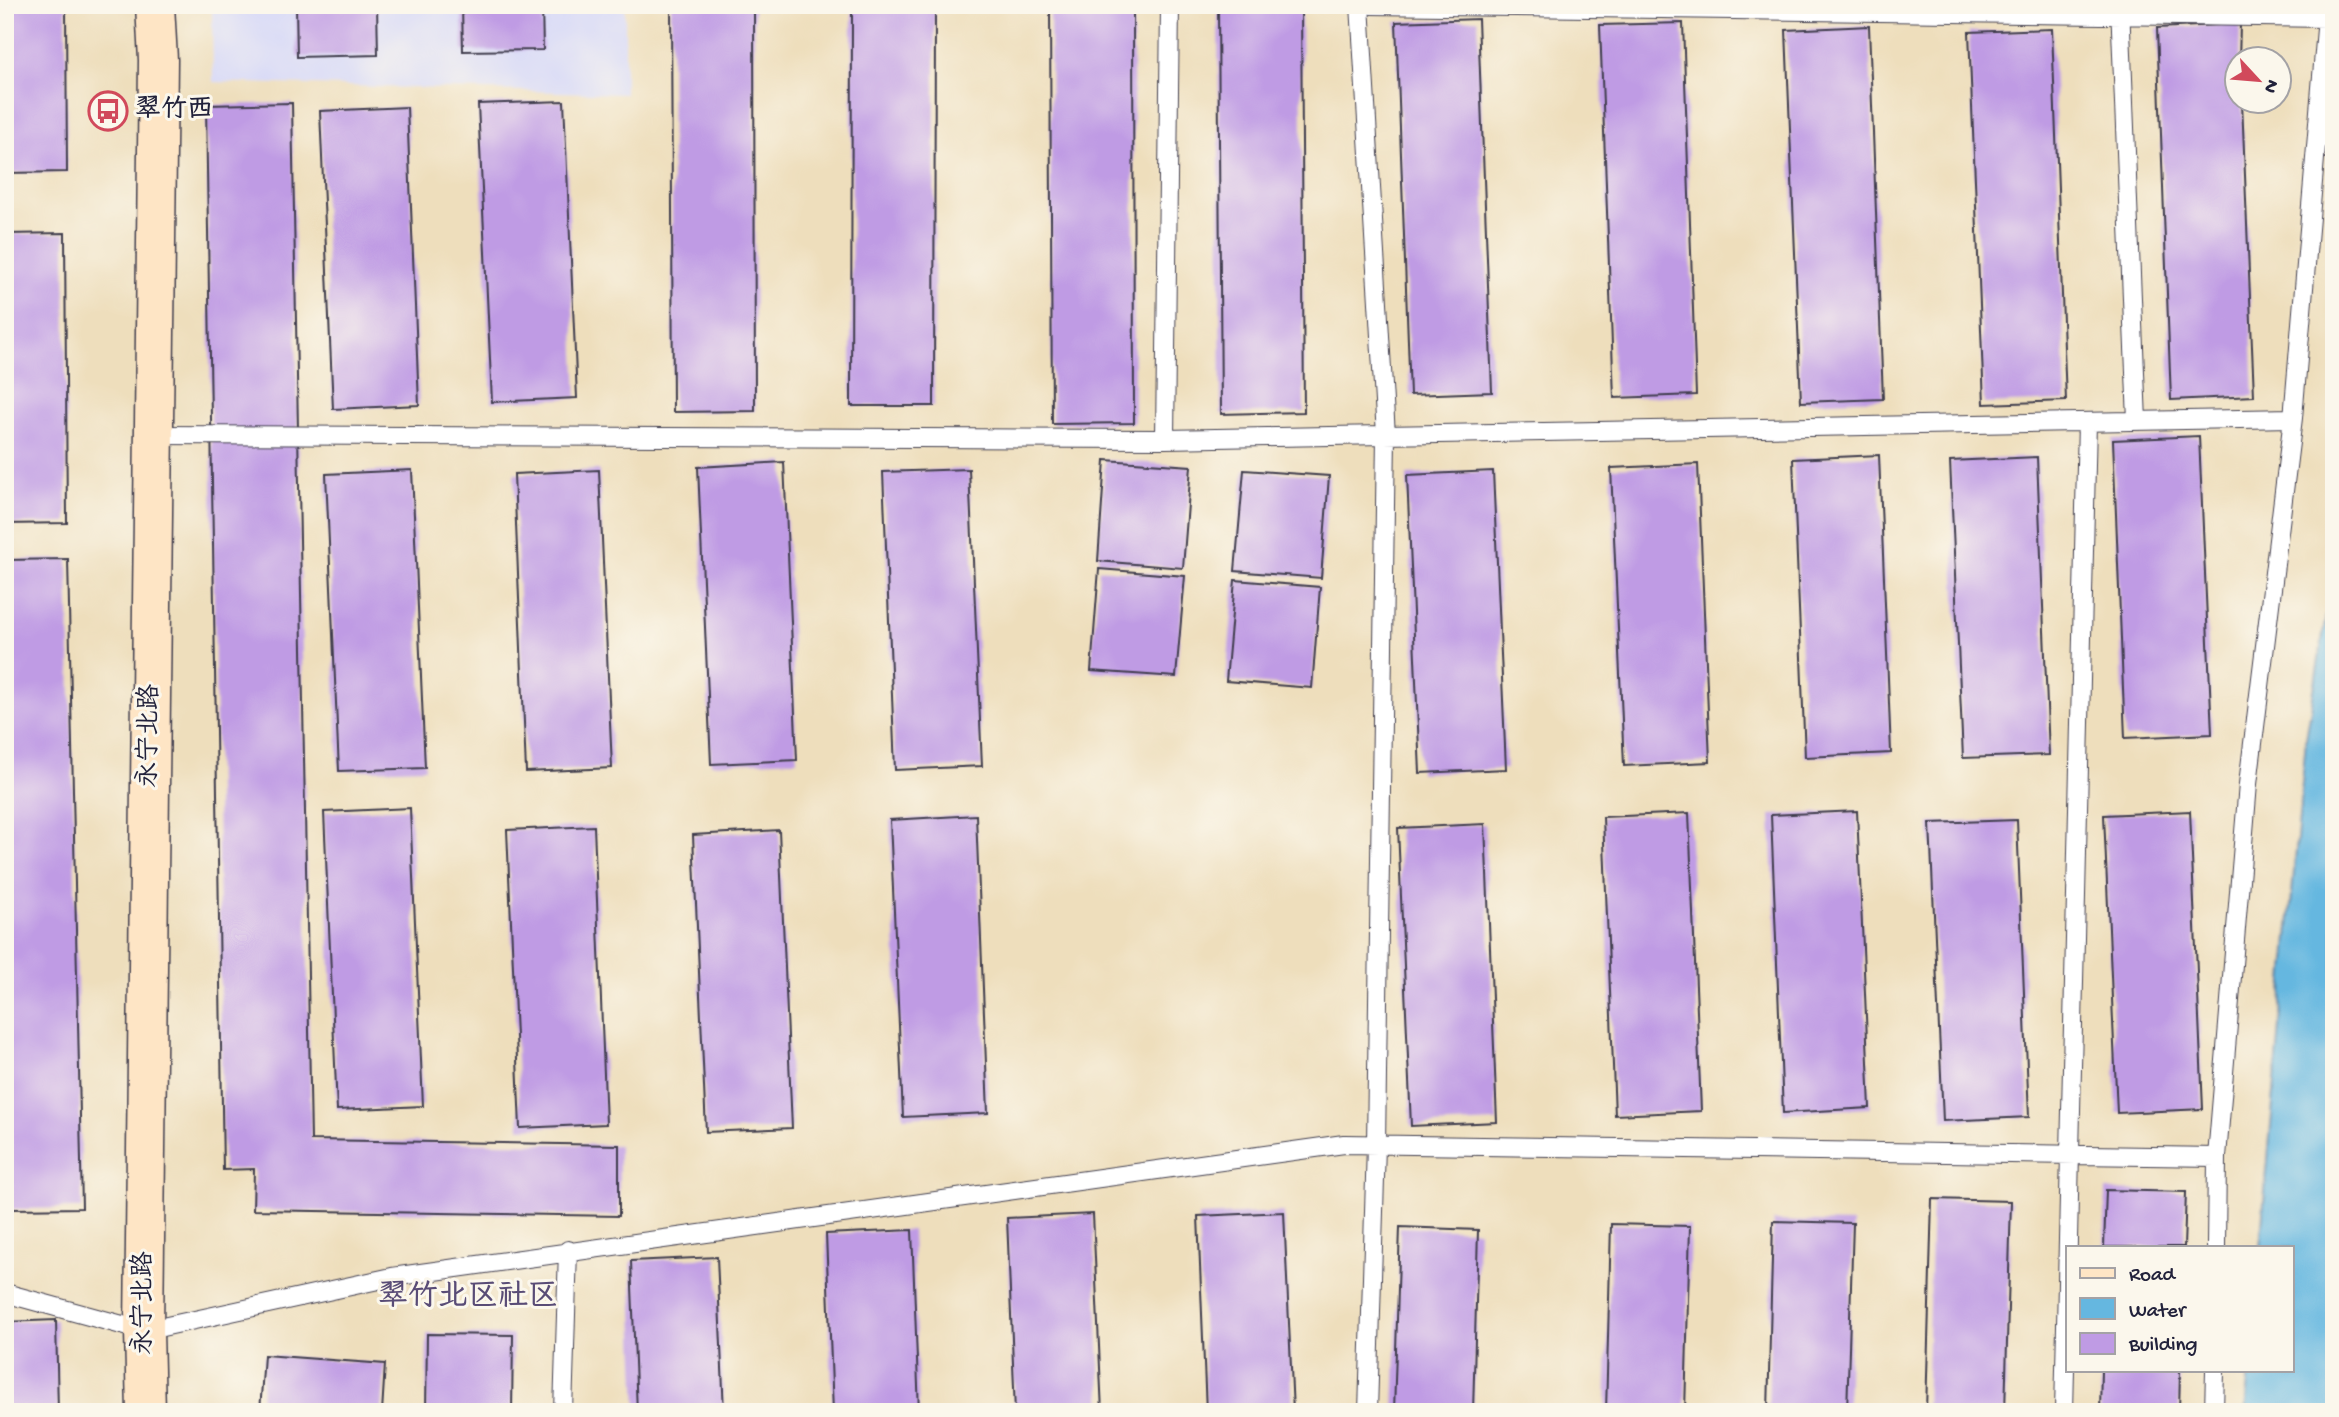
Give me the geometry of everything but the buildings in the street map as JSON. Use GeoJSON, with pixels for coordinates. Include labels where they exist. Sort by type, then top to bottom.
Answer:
{"type":"FeatureCollection","features":[{"type":"Feature","properties":{"kind":"main road"},"geometry":{"type":"LineString","coordinates":[[155,5],[158,60]]}},
{"type":"Feature","properties":{"kind":"main road"},"geometry":{"type":"LineString","coordinates":[[158,60],[164,5]]}},
{"type":"Feature","properties":{"kind":"main road","name":"永宁北路"},"geometry":{"type":"LineString","coordinates":[[146,1412],[144,1331],[158,60]]}},
{"type":"Feature","properties":{"kind":"lane"},"geometry":{"type":"LineString","coordinates":[[1165,439],[1170,5]]}},
{"type":"Feature","properties":{"kind":"lane"},"geometry":{"type":"LineString","coordinates":[[1360,5],[1386,435],[1376,1144],[1368,1412]]}},
{"type":"Feature","properties":{"kind":"lane"},"geometry":{"type":"LineString","coordinates":[[1371,5],[2328,12],[2292,418],[2248,784],[2217,1157],[2216,1246]]}},
{"type":"Feature","properties":{"kind":"lane"},"geometry":{"type":"LineString","coordinates":[[2120,10],[2137,421]]}},
{"type":"Feature","properties":{"kind":"lane"},"geometry":{"type":"LineString","coordinates":[[154,435],[1165,439],[2292,418]]}},
{"type":"Feature","properties":{"kind":"lane"},"geometry":{"type":"LineString","coordinates":[[2067,1246],[2087,422]]}},
{"type":"Feature","properties":{"kind":"lane"},"geometry":{"type":"LineString","coordinates":[[5,1293],[144,1331],[392,1277],[568,1250],[1330,1146],[1376,1144],[2217,1157]]}},
{"type":"Feature","properties":{"kind":"lane"},"geometry":{"type":"LineString","coordinates":[[563,1412],[568,1250]]}},
{"type":"Feature","properties":{"kind":"lane"},"geometry":{"type":"LineString","coordinates":[[2064,1412],[2066,1309]]}},
{"type":"Feature","properties":{"kind":"lane"},"geometry":{"type":"LineString","coordinates":[[2214,1412],[2215,1372]]}},
{"type":"Feature","properties":{"kind":"shaded area"},"geometry":{"type":"Polygon","coordinates":[[[212,5],[625,5],[625,94],[213,82],[212,5]]]}},
{"type":"Feature","properties":{"kind":"water"},"geometry":{"type":"Polygon","coordinates":[[[2334,567],[2334,1412],[2245,1412],[2249,1372],[2294,1372],[2294,1246],[2260,1246],[2306,739],[2334,567]]]}},
{"type":"Feature","properties":{"kind":"place","name":"翠竹西"},"geometry":{"type":"Point","coordinates":[108,111]}},
{"type":"Feature","properties":{"kind":"district","name":"翠竹北区社区"},"geometry":{"type":"Point","coordinates":[468,1298]}}]}
